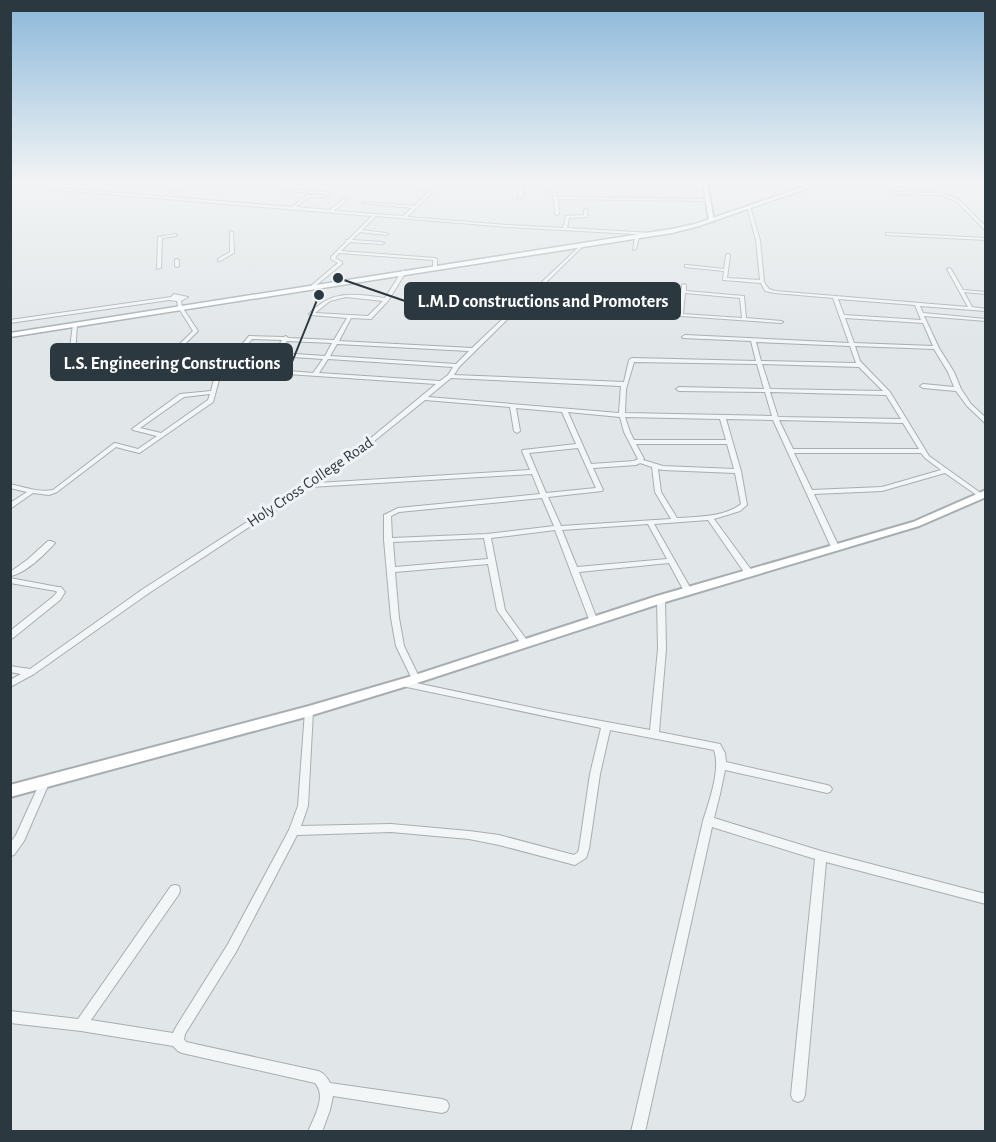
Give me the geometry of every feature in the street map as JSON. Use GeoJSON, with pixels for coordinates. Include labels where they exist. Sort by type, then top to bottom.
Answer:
{"type":"FeatureCollection","features":[{"type":"Feature","properties":{"kind":"main road"},"geometry":{"type":"LineString","coordinates":[[10,335],[75,325],[179,304],[641,236]]}},
{"type":"Feature","properties":{"kind":"street"},"geometry":{"type":"LineString","coordinates":[[159,268],[160,237],[165,236]]}},
{"type":"Feature","properties":{"kind":"street"},"geometry":{"type":"LineString","coordinates":[[219,260],[232,253],[231,236]]}},
{"type":"Feature","properties":{"kind":"street"},"geometry":{"type":"LineString","coordinates":[[314,286],[341,263],[332,259],[352,236]]}},
{"type":"Feature","properties":{"kind":"street"},"geometry":{"type":"LineString","coordinates":[[757,236],[762,282],[771,292],[986,310]]}},
{"type":"Feature","properties":{"kind":"street"},"geometry":{"type":"LineString","coordinates":[[932,236],[986,239]]}},
{"type":"Feature","properties":{"kind":"street"},"geometry":{"type":"LineString","coordinates":[[634,249],[637,237]]}},
{"type":"Feature","properties":{"kind":"street"},"geometry":{"type":"LineString","coordinates":[[347,241],[382,243]]}},
{"type":"Feature","properties":{"kind":"street","name":"Holy Cross College Road"},"geometry":{"type":"LineString","coordinates":[[10,684],[32,672],[146,591],[350,458],[450,376],[473,350],[581,246]]}},
{"type":"Feature","properties":{"kind":"street"},"geometry":{"type":"LineString","coordinates":[[337,252],[435,259],[435,267]]}},
{"type":"Feature","properties":{"kind":"street"},"geometry":{"type":"LineString","coordinates":[[728,255],[725,278],[727,280],[762,282]]}},
{"type":"Feature","properties":{"kind":"street"},"geometry":{"type":"LineString","coordinates":[[687,266],[726,270]]}},
{"type":"Feature","properties":{"kind":"street"},"geometry":{"type":"LineString","coordinates":[[950,269],[971,309]]}},
{"type":"Feature","properties":{"kind":"street"},"geometry":{"type":"LineString","coordinates":[[386,300],[352,296],[328,298],[312,314],[349,319],[373,316],[386,300],[404,272]]}},
{"type":"Feature","properties":{"kind":"street"},"geometry":{"type":"LineString","coordinates":[[681,315],[684,285]]}},
{"type":"Feature","properties":{"kind":"street"},"geometry":{"type":"LineString","coordinates":[[963,291],[986,293]]}},
{"type":"Feature","properties":{"kind":"street"},"geometry":{"type":"LineString","coordinates":[[685,292],[742,297],[744,318]]}},
{"type":"Feature","properties":{"kind":"street"},"geometry":{"type":"LineString","coordinates":[[10,322],[171,298],[176,295],[186,297],[179,304],[196,331],[157,369]]}},
{"type":"Feature","properties":{"kind":"street"},"geometry":{"type":"LineString","coordinates":[[835,297],[851,346],[860,365],[888,393],[927,457],[944,471],[983,494]]}},
{"type":"Feature","properties":{"kind":"street"},"geometry":{"type":"LineString","coordinates":[[521,304],[782,321]]}},
{"type":"Feature","properties":{"kind":"street"},"geometry":{"type":"LineString","coordinates":[[917,305],[958,389],[969,405],[986,422]]}},
{"type":"Feature","properties":{"kind":"street"},"geometry":{"type":"LineString","coordinates":[[921,314],[986,320]]}},
{"type":"Feature","properties":{"kind":"street"},"geometry":{"type":"LineString","coordinates":[[841,316],[924,322]]}},
{"type":"Feature","properties":{"kind":"street"},"geometry":{"type":"LineString","coordinates":[[315,374],[330,357],[335,341],[349,319]]}},
{"type":"Feature","properties":{"kind":"street"},"geometry":{"type":"LineString","coordinates":[[72,356],[75,325]]}},
{"type":"Feature","properties":{"kind":"street"},"geometry":{"type":"LineString","coordinates":[[10,486],[32,491],[53,492],[115,445],[140,452],[211,401],[216,380],[251,337],[473,350]]}},
{"type":"Feature","properties":{"kind":"street"},"geometry":{"type":"LineString","coordinates":[[685,337],[936,348]]}},
{"type":"Feature","properties":{"kind":"street"},"geometry":{"type":"LineString","coordinates":[[262,370],[277,354],[286,338]]}},
{"type":"Feature","properties":{"kind":"street"},"geometry":{"type":"LineString","coordinates":[[753,341],[775,418],[835,548]]}},
{"type":"Feature","properties":{"kind":"street"},"geometry":{"type":"LineString","coordinates":[[277,354],[457,366]]}},
{"type":"Feature","properties":{"kind":"street"},"geometry":{"type":"LineString","coordinates":[[640,461],[622,415],[625,388],[632,360],[860,365]]}},
{"type":"Feature","properties":{"kind":"street"},"geometry":{"type":"LineString","coordinates":[[226,368],[440,383]]}},
{"type":"Feature","properties":{"kind":"street"},"geometry":{"type":"LineString","coordinates":[[450,376],[619,384],[625,385],[625,388]]}},
{"type":"Feature","properties":{"kind":"street"},"geometry":{"type":"LineString","coordinates":[[922,386],[958,389]]}},
{"type":"Feature","properties":{"kind":"street"},"geometry":{"type":"LineString","coordinates":[[679,389],[888,393]]}},
{"type":"Feature","properties":{"kind":"street"},"geometry":{"type":"LineString","coordinates":[[162,435],[135,429],[182,396],[213,392]]}},
{"type":"Feature","properties":{"kind":"street"},"geometry":{"type":"LineString","coordinates":[[425,398],[622,415],[905,421]]}},
{"type":"Feature","properties":{"kind":"street"},"geometry":{"type":"LineString","coordinates":[[513,405],[517,431]]}},
{"type":"Feature","properties":{"kind":"street"},"geometry":{"type":"LineString","coordinates":[[416,679],[400,646],[388,540],[387,518],[390,512],[600,490],[564,410]]}},
{"type":"Feature","properties":{"kind":"street"},"geometry":{"type":"LineString","coordinates":[[388,540],[487,536],[558,528],[710,518],[742,508],[738,471],[722,417]]}},
{"type":"Feature","properties":{"kind":"street"},"geometry":{"type":"LineString","coordinates":[[632,442],[730,442]]}},
{"type":"Feature","properties":{"kind":"street"},"geometry":{"type":"LineString","coordinates":[[579,446],[525,450],[594,622]]}},
{"type":"Feature","properties":{"kind":"street"},"geometry":{"type":"LineString","coordinates":[[792,451],[923,451]]}},
{"type":"Feature","properties":{"kind":"street"},"geometry":{"type":"LineString","coordinates":[[589,466],[640,461],[655,467],[738,471]]}},
{"type":"Feature","properties":{"kind":"street"},"geometry":{"type":"LineString","coordinates":[[655,467],[658,492],[675,520]]}},
{"type":"Feature","properties":{"kind":"street"},"geometry":{"type":"LineString","coordinates":[[810,492],[882,489],[944,471]]}},
{"type":"Feature","properties":{"kind":"street"},"geometry":{"type":"LineString","coordinates":[[309,485],[345,485],[534,472]]}},
{"type":"Feature","properties":{"kind":"street"},"geometry":{"type":"LineString","coordinates":[[10,507],[32,491]]}},
{"type":"Feature","properties":{"kind":"street"},"geometry":{"type":"LineString","coordinates":[[10,791],[309,711],[416,679],[660,599],[916,524],[983,494]]}},
{"type":"Feature","properties":{"kind":"street"},"geometry":{"type":"LineString","coordinates":[[710,518],[749,573]]}},
{"type":"Feature","properties":{"kind":"street"},"geometry":{"type":"LineString","coordinates":[[650,522],[688,591]]}},
{"type":"Feature","properties":{"kind":"street"},"geometry":{"type":"LineString","coordinates":[[487,536],[501,610],[525,643]]}},
{"type":"Feature","properties":{"kind":"street"},"geometry":{"type":"LineString","coordinates":[[11,576],[51,543]]}},
{"type":"Feature","properties":{"kind":"street"},"geometry":{"type":"LineString","coordinates":[[391,570],[491,561]]}},
{"type":"Feature","properties":{"kind":"street"},"geometry":{"type":"LineString","coordinates":[[575,570],[671,561]]}},
{"type":"Feature","properties":{"kind":"street"},"geometry":{"type":"LineString","coordinates":[[10,636],[57,598],[61,592],[58,589],[11,576]]}},
{"type":"Feature","properties":{"kind":"street"},"geometry":{"type":"LineString","coordinates":[[654,735],[662,649],[660,599]]}},
{"type":"Feature","properties":{"kind":"street"},"geometry":{"type":"LineString","coordinates":[[10,669],[32,672]]}},
{"type":"Feature","properties":{"kind":"street"},"geometry":{"type":"LineString","coordinates":[[401,683],[717,747],[721,751],[721,765],[638,1131]]}},
{"type":"Feature","properties":{"kind":"street"},"geometry":{"type":"LineString","coordinates":[[309,711],[303,806],[294,831],[232,948],[177,1035],[177,1040],[182,1047],[318,1077],[326,1082],[328,1089],[315,1131]]}},
{"type":"Feature","properties":{"kind":"street"},"geometry":{"type":"LineString","coordinates":[[294,831],[391,828],[469,835],[499,840],[575,860],[582,855],[584,849],[595,774],[606,725]]}},
{"type":"Feature","properties":{"kind":"street"},"geometry":{"type":"LineString","coordinates":[[721,765],[827,789]]}},
{"type":"Feature","properties":{"kind":"street"},"geometry":{"type":"LineString","coordinates":[[10,852],[20,838],[45,781]]}},
{"type":"Feature","properties":{"kind":"street"},"geometry":{"type":"LineString","coordinates":[[708,821],[821,856],[986,899]]}},
{"type":"Feature","properties":{"kind":"street"},"geometry":{"type":"LineString","coordinates":[[798,1095],[821,856]]}},
{"type":"Feature","properties":{"kind":"street"},"geometry":{"type":"LineString","coordinates":[[81,1025],[175,890]]}},
{"type":"Feature","properties":{"kind":"street"},"geometry":{"type":"LineString","coordinates":[[10,1017],[177,1040]]}},
{"type":"Feature","properties":{"kind":"street"},"geometry":{"type":"LineString","coordinates":[[328,1089],[442,1106]]}},
{"type":"Feature","properties":{"kind":"place","name":"L.M.D constructions and Promoters"},"geometry":{"type":"Point","coordinates":[338,278]}},
{"type":"Feature","properties":{"kind":"place","name":"L.S. Engineering Constructions"},"geometry":{"type":"Point","coordinates":[319,295]}}]}
